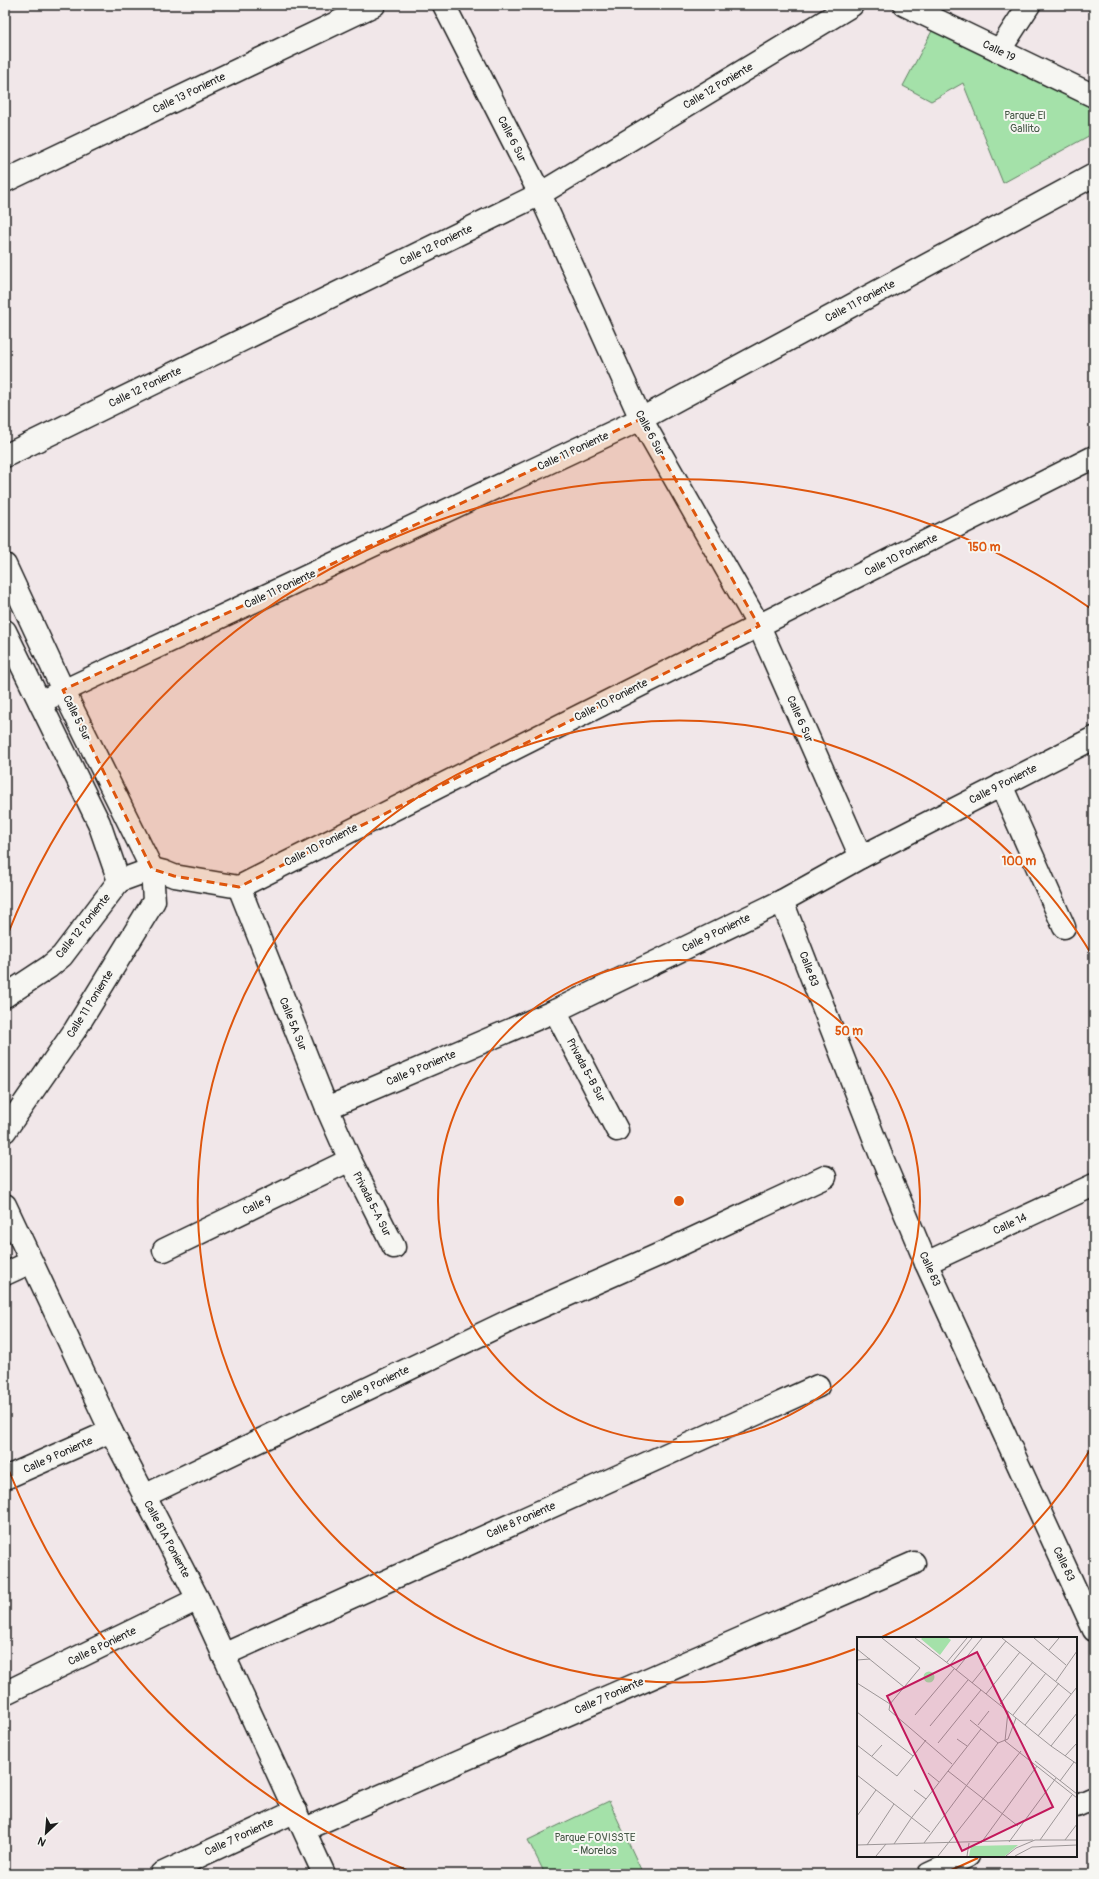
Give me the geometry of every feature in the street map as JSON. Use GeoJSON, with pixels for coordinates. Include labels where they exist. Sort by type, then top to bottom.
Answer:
{"type":"FeatureCollection","features":[{"type":"Feature","properties":{"kind":"street","name":"Calle 13 Poniente"},"geometry":{"type":"LineString","coordinates":[[5,181],[374,5]]}},
{"type":"Feature","properties":{"kind":"street","name":"Calle 6 Sur"},"geometry":{"type":"LineString","coordinates":[[444,5],[540,194],[641,419],[759,626],[861,857]]}},
{"type":"Feature","properties":{"kind":"street","name":"Calle 12 Poniente"},"geometry":{"type":"LineString","coordinates":[[5,456],[540,194],[852,5]]}},
{"type":"Feature","properties":{"kind":"street","name":"Calle 19"},"geometry":{"type":"LineString","coordinates":[[905,5],[1094,96]]}},
{"type":"Feature","properties":{"kind":"street"},"geometry":{"type":"LineString","coordinates":[[999,51],[1029,5]]}},
{"type":"Feature","properties":{"kind":"street","name":"Calle 11 Poniente"},"geometry":{"type":"LineString","coordinates":[[40,702],[641,419],[1094,175]]}},
{"type":"Feature","properties":{"kind":"street","name":"Calle 10 Poniente"},"geometry":{"type":"LineString","coordinates":[[239,887],[1094,457]]}},
{"type":"Feature","properties":{"kind":"street","name":"Calle 5 Sur"},"geometry":{"type":"LineString","coordinates":[[5,565],[63,690],[152,869]]}},
{"type":"Feature","properties":{"kind":"street"},"geometry":{"type":"LineString","coordinates":[[5,632],[99,823],[119,881],[152,869],[174,876],[239,887]]}},
{"type":"Feature","properties":{"kind":"street","name":"Calle 9 Poniente"},"geometry":{"type":"LineString","coordinates":[[327,1108],[555,1011],[782,901],[861,857],[1094,738]]}},
{"type":"Feature","properties":{"kind":"street"},"geometry":{"type":"LineString","coordinates":[[1000,785],[1064,927]]}},
{"type":"Feature","properties":{"kind":"street","name":"Calle 11 Poniente"},"geometry":{"type":"LineString","coordinates":[[5,1130],[75,1030],[154,901],[152,869]]}},
{"type":"Feature","properties":{"kind":"street","name":"Calle 12 Poniente"},"geometry":{"type":"LineString","coordinates":[[5,996],[49,967],[62,956],[119,881]]}},
{"type":"Feature","properties":{"kind":"street","name":"Calle 5A Sur"},"geometry":{"type":"LineString","coordinates":[[239,887],[327,1108],[350,1160]]}},
{"type":"Feature","properties":{"kind":"street","name":"Calle 83"},"geometry":{"type":"LineString","coordinates":[[782,901],[880,1153],[926,1263],[1094,1630]]}},
{"type":"Feature","properties":{"kind":"street","name":"Privada 5-B Sur"},"geometry":{"type":"LineString","coordinates":[[555,1011],[617,1130]]}},
{"type":"Feature","properties":{"kind":"street","name":"Privada 5-A Sur"},"geometry":{"type":"LineString","coordinates":[[350,1160],[394,1248]]}},
{"type":"Feature","properties":{"kind":"street","name":"Calle 9"},"geometry":{"type":"LineString","coordinates":[[164,1250],[350,1160]]}},
{"type":"Feature","properties":{"kind":"street","name":"Calle 9 Poniente"},"geometry":{"type":"LineString","coordinates":[[144,1496],[513,1319],[658,1255],[825,1177]]}},
{"type":"Feature","properties":{"kind":"street","name":"Calle 14"},"geometry":{"type":"LineString","coordinates":[[926,1263],[1094,1185]]}},
{"type":"Feature","properties":{"kind":"street","name":"Calle 81A Poniente"},"geometry":{"type":"LineString","coordinates":[[5,1205],[111,1431],[198,1599],[324,1874]]}},
{"type":"Feature","properties":{"kind":"street"},"geometry":{"type":"LineString","coordinates":[[5,1274],[31,1262]]}},
{"type":"Feature","properties":{"kind":"street","name":"Calle 8 Poniente"},"geometry":{"type":"LineString","coordinates":[[224,1655],[818,1386]]}},
{"type":"Feature","properties":{"kind":"street","name":"Calle 9 Poniente"},"geometry":{"type":"LineString","coordinates":[[5,1478],[111,1431]]}},
{"type":"Feature","properties":{"kind":"street","name":"Calle 7 Poniente"},"geometry":{"type":"LineString","coordinates":[[161,1874],[300,1820],[914,1563]]}},
{"type":"Feature","properties":{"kind":"street","name":"Calle 8 Poniente"},"geometry":{"type":"LineString","coordinates":[[5,1693],[198,1599]]}},
{"type":"Feature","properties":{"kind":"street"},"geometry":{"type":"LineString","coordinates":[[1077,1806],[1094,1798]]}},
{"type":"Feature","properties":{"kind":"street"},"geometry":{"type":"LineString","coordinates":[[929,1874],[966,1857]]}},
{"type":"Feature","properties":{"kind":"highlighted area"},"geometry":{"type":"Polygon","coordinates":[[[641,419],[759,626],[239,887],[174,876],[152,869],[63,690],[641,419]]]}},
{"type":"Feature","properties":{"kind":"green space","name":"Parque El Gallito"},"geometry":{"type":"Polygon","coordinates":[[[933,29],[1094,108],[1094,133],[1003,183],[963,83],[931,101],[903,86],[933,29]]]}},
{"type":"Feature","properties":{"kind":"green space","name":"Parque FOVISSTE - Morelos"},"geometry":{"type":"Polygon","coordinates":[[[609,1801],[643,1874],[545,1874],[528,1840],[609,1801]]]}}]}
